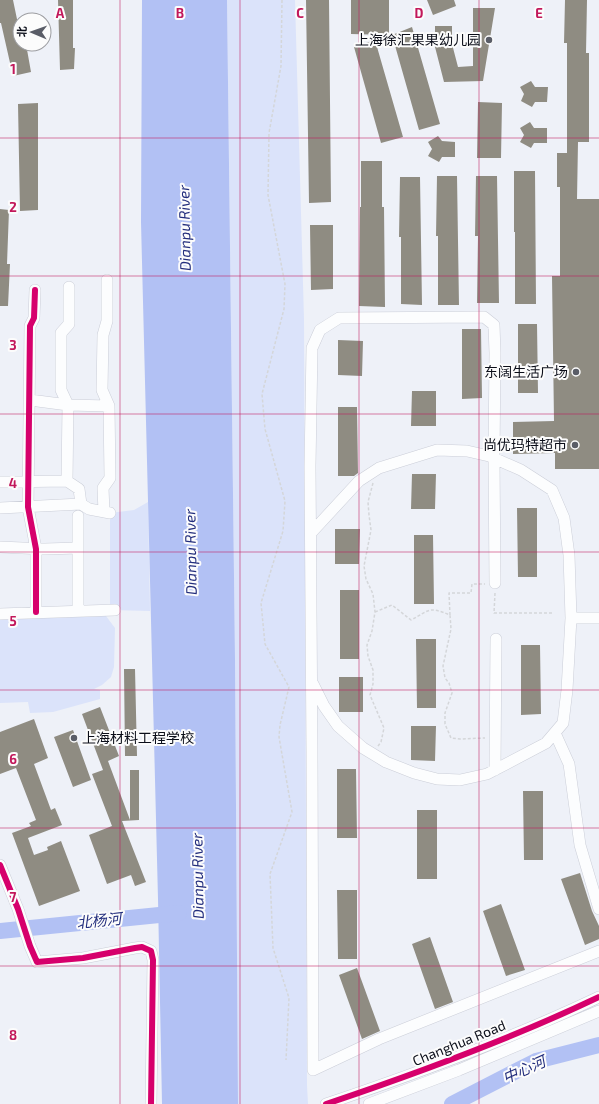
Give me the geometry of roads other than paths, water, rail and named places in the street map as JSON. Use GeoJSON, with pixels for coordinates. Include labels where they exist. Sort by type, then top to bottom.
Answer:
{"type":"FeatureCollection","features":[{"type":"Feature","properties":{"kind":"street"},"geometry":{"type":"LineString","coordinates":[[0,508],[81,504],[88,509],[107,512],[103,488],[110,478],[109,406],[102,390],[103,335],[107,321],[107,280]]}},
{"type":"Feature","properties":{"kind":"street"},"geometry":{"type":"LineString","coordinates":[[67,481],[68,405],[61,390],[61,333],[69,324],[69,287]]}},
{"type":"Feature","properties":{"kind":"street"},"geometry":{"type":"LineString","coordinates":[[35,290],[34,318],[30,326],[28,507],[36,549],[36,612]]}},
{"type":"Feature","properties":{"kind":"street"},"geometry":{"type":"LineString","coordinates":[[495,583],[494,325],[484,317],[339,318],[320,330],[312,348],[310,534],[313,1070],[379,1039],[599,951]]}},
{"type":"Feature","properties":{"kind":"street"},"geometry":{"type":"LineString","coordinates":[[30,400],[68,405],[109,406]]}},
{"type":"Feature","properties":{"kind":"street"},"geometry":{"type":"LineString","coordinates":[[310,534],[359,481],[386,466],[437,450],[467,451],[494,458],[521,470],[552,490],[564,518],[569,555],[570,618],[567,690],[563,723],[546,743],[487,774],[460,780],[437,779],[414,773],[386,762],[363,748],[338,726],[324,706],[312,682]]}},
{"type":"Feature","properties":{"kind":"street"},"geometry":{"type":"LineString","coordinates":[[0,482],[67,481],[79,489],[81,504]]}},
{"type":"Feature","properties":{"kind":"street"},"geometry":{"type":"LineString","coordinates":[[78,516],[78,611]]}},
{"type":"Feature","properties":{"kind":"street"},"geometry":{"type":"LineString","coordinates":[[0,547],[36,549],[78,548]]}},
{"type":"Feature","properties":{"kind":"street"},"geometry":{"type":"LineString","coordinates":[[0,614],[114,610]]}},
{"type":"Feature","properties":{"kind":"street"},"geometry":{"type":"LineString","coordinates":[[570,618],[599,618]]}},
{"type":"Feature","properties":{"kind":"street"},"geometry":{"type":"LineString","coordinates":[[496,639],[496,770]]}},
{"type":"Feature","properties":{"kind":"street"},"geometry":{"type":"LineString","coordinates":[[555,733],[569,764],[580,845],[599,909]]}},
{"type":"Feature","properties":{"kind":"street"},"geometry":{"type":"LineString","coordinates":[[0,865],[21,915],[30,946],[37,962],[84,958],[142,947],[150,951],[153,960],[151,1104]]}},
{"type":"Feature","properties":{"kind":"street","name":"Changhua Road"},"geometry":{"type":"LineString","coordinates":[[326,1104],[404,1078],[528,1028],[599,997]]}},
{"type":"Feature","properties":{"kind":"street","name":"Changhua Road"},"geometry":{"type":"LineString","coordinates":[[369,1104],[459,1070],[599,1011]]}},
{"type":"Feature","properties":{"kind":"street","name":"Changhua Road"},"geometry":{"type":"LineString","coordinates":[[346,1104],[372,1095],[404,1078]]}},
{"type":"Feature","properties":{"kind":"water","name":"Dianpu River"},"geometry":{"type":"Polygon","coordinates":[[[142,0],[227,0],[235,658],[238,1104],[162,1104],[141,222],[142,0]]]}},
{"type":"Feature","properties":{"kind":"waterway","name":"北杨河"},"geometry":{"type":"LineString","coordinates":[[0,931],[179,913]]}},
{"type":"Feature","properties":{"kind":"waterway","name":"中心河"},"geometry":{"type":"LineString","coordinates":[[452,1104],[536,1061],[599,1045]]}},
{"type":"Feature","properties":{"kind":"place","name":"上海徐汇果果幼儿园"},"geometry":{"type":"Point","coordinates":[489,40]}},
{"type":"Feature","properties":{"kind":"place","name":"东阔生活广场"},"geometry":{"type":"Point","coordinates":[576,372]}},
{"type":"Feature","properties":{"kind":"place","name":"尚优玛特超市"},"geometry":{"type":"Point","coordinates":[575,445]}},
{"type":"Feature","properties":{"kind":"place","name":"上海材料工程学校"},"geometry":{"type":"Point","coordinates":[74,738]}}]}
